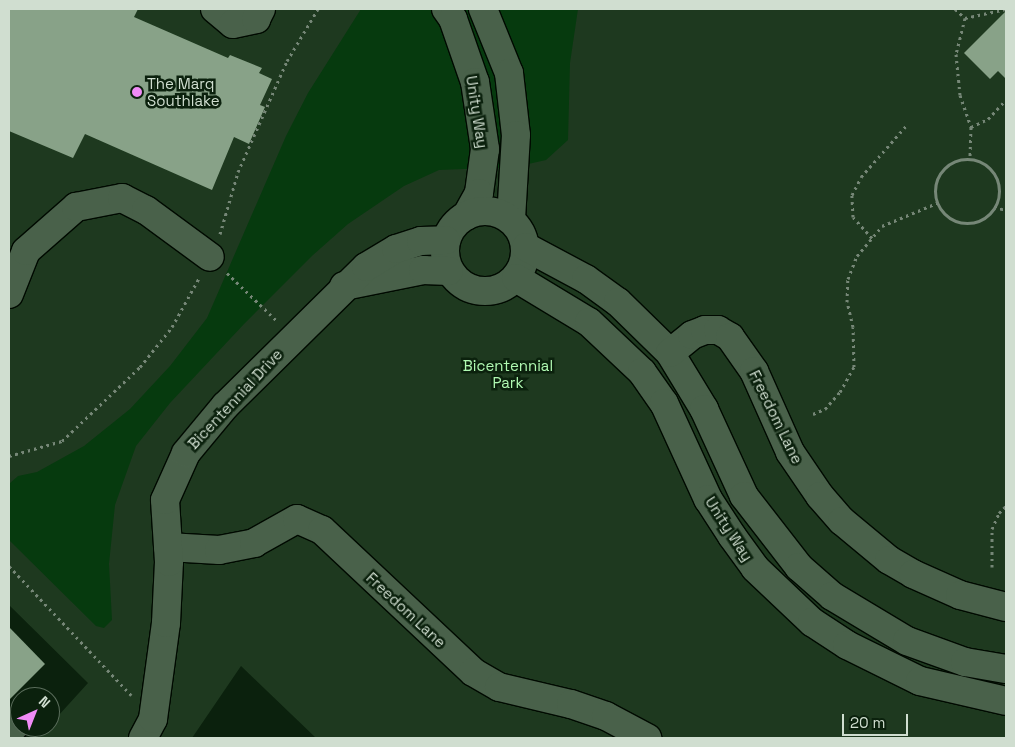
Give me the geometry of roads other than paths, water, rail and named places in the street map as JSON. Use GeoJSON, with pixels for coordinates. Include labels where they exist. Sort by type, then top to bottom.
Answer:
{"type":"FeatureCollection","features":[{"type":"Feature","properties":{"kind":"street"},"geometry":{"type":"LineString","coordinates":[[215,9],[233,24],[256,19],[261,9]]}},
{"type":"Feature","properties":{"kind":"street","name":"Unity Way"},"geometry":{"type":"LineString","coordinates":[[446,9],[453,19],[475,82],[485,149],[479,193],[466,216]]}},
{"type":"Feature","properties":{"kind":"street"},"geometry":{"type":"LineString","coordinates":[[483,9],[508,73],[516,135],[511,220]]}},
{"type":"Feature","properties":{"kind":"street"},"geometry":{"type":"LineString","coordinates":[[9,294],[26,251],[76,207],[122,198],[146,210],[217,264]]}},
{"type":"Feature","properties":{"kind":"street"},"geometry":{"type":"LineString","coordinates":[[480,211],[496,212],[511,220],[521,232],[526,247],[524,263],[516,278],[490,292],[474,290],[460,283],[450,271],[444,254],[446,240],[453,226],[466,216],[480,211]]}},
{"type":"Feature","properties":{"kind":"street","name":"Bicentennial Drive"},"geometry":{"type":"LineString","coordinates":[[148,729],[166,623],[168,547],[165,500],[186,452],[225,406],[344,286],[366,267],[396,249],[421,241],[446,240]]}},
{"type":"Feature","properties":{"kind":"street","name":"Unity Way"},"geometry":{"type":"LineString","coordinates":[[526,247],[586,279],[618,302],[670,353],[704,409],[744,496],[800,567],[832,596],[907,641],[965,662],[1006,669]]}},
{"type":"Feature","properties":{"kind":"street"},"geometry":{"type":"LineString","coordinates":[[344,286],[423,270],[450,271]]}},
{"type":"Feature","properties":{"kind":"street","name":"Unity Way"},"geometry":{"type":"LineString","coordinates":[[516,278],[590,322],[642,372],[664,403],[708,499],[755,568],[790,603],[847,645],[920,681],[1006,701]]}},
{"type":"Feature","properties":{"kind":"street","name":"Freedom Lane"},"geometry":{"type":"LineString","coordinates":[[670,353],[692,335],[705,330],[718,330],[730,337],[754,371],[790,452],[820,496],[842,521],[889,560],[913,574],[953,592],[1006,607]]}},
{"type":"Feature","properties":{"kind":"street","name":"Freedom Lane"},"geometry":{"type":"LineString","coordinates":[[168,547],[219,550],[254,543],[297,520],[322,530],[473,672],[498,687],[571,704],[606,716],[647,738]]}},
{"type":"Feature","properties":{"kind":"place","name":"The Marq Southlake"},"geometry":{"type":"Point","coordinates":[137,92]}},
{"type":"Feature","properties":{"kind":"park label","name":"Bicentennial Park"},"geometry":{"type":"Point","coordinates":[508,374]}}]}
